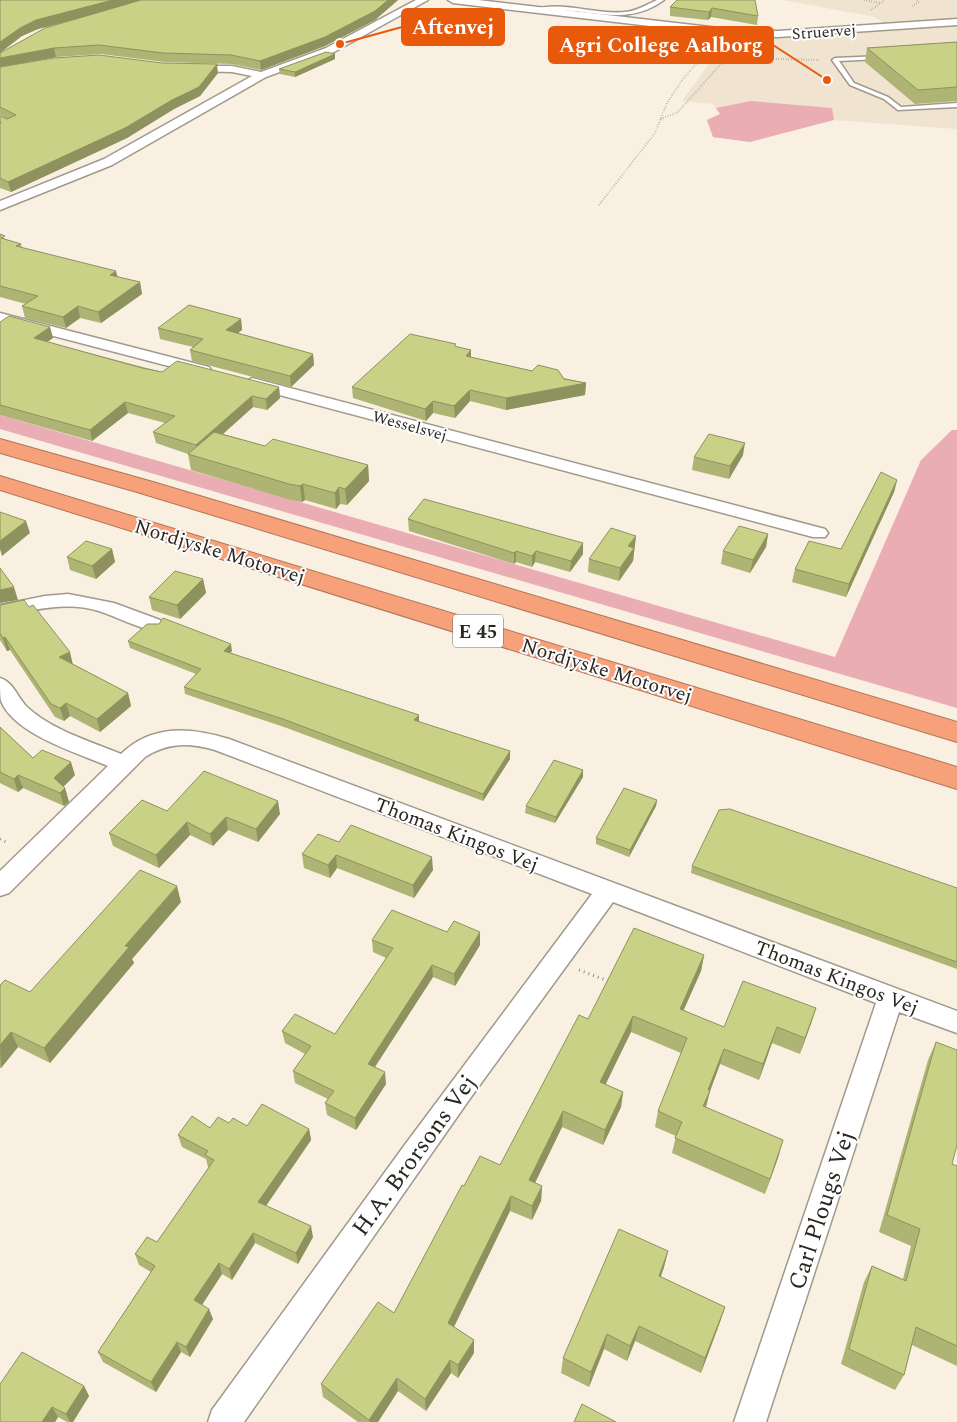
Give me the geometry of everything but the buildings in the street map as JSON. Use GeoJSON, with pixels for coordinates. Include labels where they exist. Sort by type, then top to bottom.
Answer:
{"type":"FeatureCollection","features":[{"type":"Feature","properties":{"kind":"highway","name":"Nordjyske Motorvej"},"geometry":{"type":"LineString","coordinates":[[0,446],[146,487],[957,732]]}},
{"type":"Feature","properties":{"kind":"highway","name":"Nordjyske Motorvej"},"geometry":{"type":"LineString","coordinates":[[0,483],[957,778]]}},
{"type":"Feature","properties":{"kind":"street"},"geometry":{"type":"LineString","coordinates":[[0,206],[108,162],[262,75],[330,50],[423,0]]}},
{"type":"Feature","properties":{"kind":"street","name":"Struervej"},"geometry":{"type":"LineString","coordinates":[[453,0],[742,33],[778,34],[957,22]]}},
{"type":"Feature","properties":{"kind":"street"},"geometry":{"type":"LineString","coordinates":[[173,68],[232,69],[262,75]]}},
{"type":"Feature","properties":{"kind":"street"},"geometry":{"type":"LineString","coordinates":[[0,317],[218,375]]}},
{"type":"Feature","properties":{"kind":"street","name":"Wesselsvej"},"geometry":{"type":"LineString","coordinates":[[237,380],[819,533]]}},
{"type":"Feature","properties":{"kind":"street"},"geometry":{"type":"LineString","coordinates":[[0,612],[50,601],[74,600],[93,603],[153,625]]}},
{"type":"Feature","properties":{"kind":"street"},"geometry":{"type":"LineString","coordinates":[[0,685],[19,711],[44,730],[124,764]]}},
{"type":"Feature","properties":{"kind":"street","name":"Thomas Kingos Vej"},"geometry":{"type":"LineString","coordinates":[[0,886],[124,764],[152,741],[166,737],[195,737],[220,744],[957,1022]]}},
{"type":"Feature","properties":{"kind":"street","name":"H.A. Brorsons Vej"},"geometry":{"type":"LineString","coordinates":[[224,1422],[356,1235],[608,891]]}},
{"type":"Feature","properties":{"kind":"street","name":"Carl Plougs Vej"},"geometry":{"type":"LineString","coordinates":[[750,1422],[891,997]]}},
{"type":"Feature","properties":{"kind":"lane"},"geometry":{"type":"LineString","coordinates":[[535,10],[549,5],[614,13],[635,12],[661,0]]}},
{"type":"Feature","properties":{"kind":"lane"},"geometry":{"type":"LineString","coordinates":[[835,60],[891,56]]}},
{"type":"Feature","properties":{"kind":"lane"},"geometry":{"type":"LineString","coordinates":[[835,60],[852,84],[886,98],[900,109],[957,105]]}},
{"type":"Feature","properties":{"kind":"path"},"geometry":{"type":"LineString","coordinates":[[864,0],[881,3]]}},
{"type":"Feature","properties":{"kind":"path"},"geometry":{"type":"LineString","coordinates":[[870,11],[885,0]]}},
{"type":"Feature","properties":{"kind":"path"},"geometry":{"type":"LineString","coordinates":[[598,205],[634,156],[655,133],[675,90],[705,57],[742,33]]}},
{"type":"Feature","properties":{"kind":"path"},"geometry":{"type":"LineString","coordinates":[[705,57],[835,60]]}},
{"type":"Feature","properties":{"kind":"path"},"geometry":{"type":"LineString","coordinates":[[661,120],[678,112],[720,65],[735,58]]}},
{"type":"Feature","properties":{"kind":"path"},"geometry":{"type":"LineString","coordinates":[[555,961],[612,982]]}},
{"type":"Feature","properties":{"kind":"shaded area"},"geometry":{"type":"Polygon","coordinates":[[[783,0],[957,0],[957,19],[885,24],[875,17],[783,0]]]}},
{"type":"Feature","properties":{"kind":"shaded area"},"geometry":{"type":"Polygon","coordinates":[[[957,24],[957,129],[834,120],[750,142],[713,137],[707,120],[720,114],[713,104],[682,101],[712,60],[748,36],[957,24]]]}},
{"type":"Feature","properties":{"kind":"shaded area"},"geometry":{"type":"Polygon","coordinates":[[[751,101],[832,108],[834,120],[750,142],[713,137],[707,120],[720,114],[716,108],[751,101]]]}},
{"type":"Feature","properties":{"kind":"shaded area"},"geometry":{"type":"Polygon","coordinates":[[[0,415],[835,657],[921,460],[952,430],[957,430],[957,708],[0,429],[0,415]]]}},
{"type":"Feature","properties":{"kind":"place","name":"Aftenvej"},"geometry":{"type":"Point","coordinates":[340,44]}},
{"type":"Feature","properties":{"kind":"place","name":"Agri College Aalborg"},"geometry":{"type":"Point","coordinates":[827,80]}}]}
